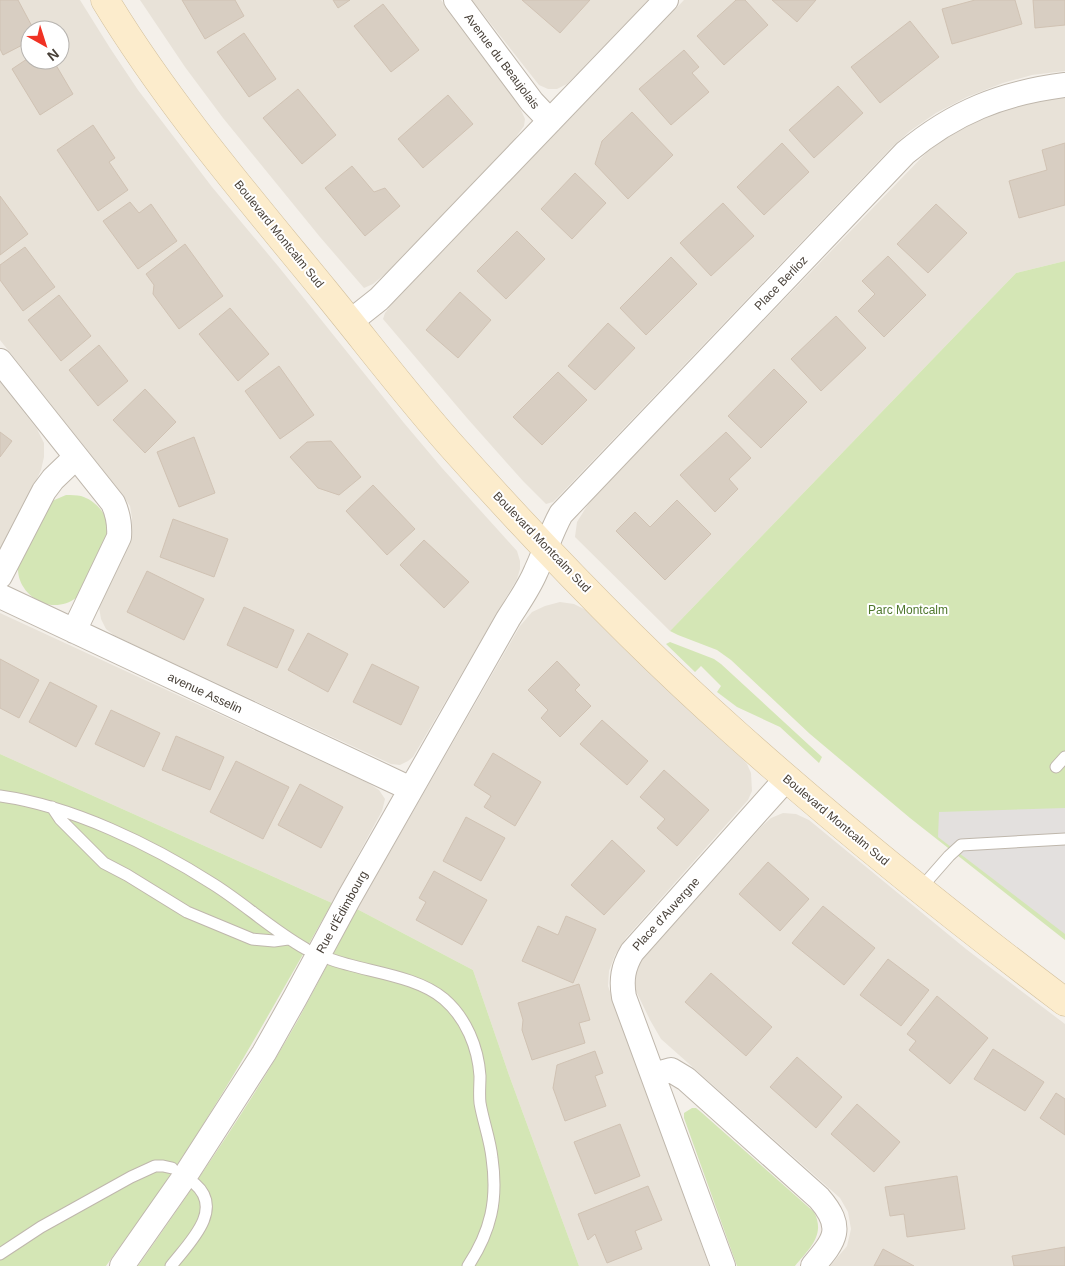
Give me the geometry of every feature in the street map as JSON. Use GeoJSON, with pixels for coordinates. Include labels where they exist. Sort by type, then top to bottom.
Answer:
{"type":"FeatureCollection","features":[{"type":"Feature","properties":{"kind":"street","name":"Boulevard Montcalm Sud"},"geometry":{"type":"LineString","coordinates":[[105,0],[130,41],[191,125],[422,411],[546,548],[656,659],[733,731],[920,889],[1065,1002]]}},
{"type":"Feature","properties":{"kind":"street","name":"Avenue du Beaujolais"},"geometry":{"type":"LineString","coordinates":[[456,0],[532,102],[550,121]]}},
{"type":"Feature","properties":{"kind":"street"},"geometry":{"type":"LineString","coordinates":[[350,322],[379,299],[666,0]]}},
{"type":"Feature","properties":{"kind":"street","name":"Place Berlioz"},"geometry":{"type":"LineString","coordinates":[[546,548],[561,514],[905,153],[945,123],[980,105],[1032,90],[1065,85]]}},
{"type":"Feature","properties":{"kind":"street"},"geometry":{"type":"LineString","coordinates":[[0,361],[113,503],[118,513],[119,537],[74,631]]}},
{"type":"Feature","properties":{"kind":"street"},"geometry":{"type":"LineString","coordinates":[[0,576],[44,491],[53,479],[76,457]]}},
{"type":"Feature","properties":{"kind":"street","name":"Rue d'Édimbourg"},"geometry":{"type":"LineString","coordinates":[[122,1266],[185,1176],[264,1053],[411,789],[525,592],[546,548]]}},
{"type":"Feature","properties":{"kind":"street","name":"avenue Asselin"},"geometry":{"type":"LineString","coordinates":[[0,596],[411,789]]}},
{"type":"Feature","properties":{"kind":"street","name":"Place d'Auvergne"},"geometry":{"type":"LineString","coordinates":[[723,1266],[624,997],[622,985],[626,962],[632,952],[787,778]]}},
{"type":"Feature","properties":{"kind":"street"},"geometry":{"type":"LineString","coordinates":[[653,1074],[671,1070],[686,1080],[828,1208],[835,1226],[834,1236],[829,1246],[813,1266]]}},
{"type":"Feature","properties":{"kind":"lane"},"geometry":{"type":"LineString","coordinates":[[1056,767],[1065,757]]}},
{"type":"Feature","properties":{"kind":"lane"},"geometry":{"type":"LineString","coordinates":[[0,796],[52,807],[105,828],[172,860],[220,888],[288,938],[306,948]]}},
{"type":"Feature","properties":{"kind":"lane"},"geometry":{"type":"LineString","coordinates":[[52,807],[60,819],[104,863],[187,912],[252,939],[274,941],[288,938]]}},
{"type":"Feature","properties":{"kind":"lane"},"geometry":{"type":"LineString","coordinates":[[920,889],[948,856],[961,845],[1065,839]]}},
{"type":"Feature","properties":{"kind":"lane"},"geometry":{"type":"LineString","coordinates":[[330,959],[399,978],[435,992],[456,1012],[469,1033],[476,1050],[480,1075],[480,1102],[492,1158],[494,1196],[491,1220],[480,1248],[468,1266]]}},
{"type":"Feature","properties":{"kind":"lane"},"geometry":{"type":"LineString","coordinates":[[0,1254],[41,1227],[131,1177],[155,1166],[172,1168]]}},
{"type":"Feature","properties":{"kind":"lane"},"geometry":{"type":"LineString","coordinates":[[171,1266],[198,1232],[204,1220],[207,1207],[206,1197],[195,1184]]}},
{"type":"Feature","properties":{"kind":"shaded area"},"geometry":{"type":"Polygon","coordinates":[[[0,0],[80,0],[138,90],[212,187],[404,423],[517,551],[520,569],[517,579],[413,757],[400,765],[391,764],[115,636],[106,629],[101,619],[99,607],[102,594],[131,530],[130,506],[0,340],[0,0]]]}},
{"type":"Feature","properties":{"kind":"shaded area"},"geometry":{"type":"Polygon","coordinates":[[[140,0],[441,0],[517,101],[525,119],[524,126],[513,141],[385,274],[373,284],[364,288],[223,118],[185,67],[140,0]]]}},
{"type":"Feature","properties":{"kind":"shaded area"},"geometry":{"type":"Polygon","coordinates":[[[472,0],[648,0],[567,84],[557,89],[548,89],[539,85],[472,0]]]}},
{"type":"Feature","properties":{"kind":"shaded area"},"geometry":{"type":"Polygon","coordinates":[[[684,0],[1065,0],[1065,71],[1032,75],[1003,83],[967,97],[936,113],[910,131],[892,147],[560,495],[553,502],[546,504],[467,418],[383,319],[392,304],[684,0]]]}},
{"type":"Feature","properties":{"kind":"shaded area"},"geometry":{"type":"Polygon","coordinates":[[[1065,97],[1065,261],[1016,273],[670,631],[575,537],[577,522],[592,498],[927,152],[952,133],[981,119],[1020,105],[1065,97]]]}},
{"type":"Feature","properties":{"kind":"shaded area"},"geometry":{"type":"Polygon","coordinates":[[[0,382],[37,429],[44,443],[44,457],[41,470],[9,540],[0,555],[0,382]]]}},
{"type":"Feature","properties":{"kind":"shaded area"},"geometry":{"type":"Polygon","coordinates":[[[560,602],[574,604],[586,610],[737,753],[747,764],[751,773],[752,791],[748,800],[626,938],[615,955],[609,971],[608,986],[709,1266],[579,1266],[509,1075],[473,970],[357,909],[520,626],[532,612],[560,602]]]}},
{"type":"Feature","properties":{"kind":"shaded area"},"geometry":{"type":"Polygon","coordinates":[[[0,613],[368,783],[379,790],[385,799],[382,811],[332,903],[0,754],[0,613]]]}},
{"type":"Feature","properties":{"kind":"shaded area"},"geometry":{"type":"Polygon","coordinates":[[[1065,808],[1065,934],[938,837],[939,812],[1065,808]]]}},
{"type":"Feature","properties":{"kind":"shaded area"},"geometry":{"type":"Polygon","coordinates":[[[783,813],[796,814],[809,820],[966,949],[1065,1024],[1065,1266],[830,1266],[847,1246],[851,1229],[848,1212],[840,1198],[661,1039],[635,989],[634,975],[641,961],[762,826],[771,818],[783,813]]]}},
{"type":"Feature","properties":{"kind":"green space","name":"Parc Montcalm"},"geometry":{"type":"Polygon","coordinates":[[[1065,261],[1065,940],[910,818],[810,734],[731,660],[717,650],[670,631],[1016,273],[1065,261]]]}},
{"type":"Feature","properties":{"kind":"green space"},"geometry":{"type":"Polygon","coordinates":[[[66,495],[81,496],[96,505],[104,514],[108,524],[108,535],[86,584],[79,595],[69,602],[52,605],[38,601],[29,594],[22,585],[18,569],[27,544],[52,501],[66,495]]]}},
{"type":"Feature","properties":{"kind":"green space"},"geometry":{"type":"Polygon","coordinates":[[[670,642],[714,659],[721,664],[822,757],[819,763],[780,727],[737,707],[717,692],[721,686],[701,666],[695,672],[666,644],[670,642]]]}},
{"type":"Feature","properties":{"kind":"green space"},"geometry":{"type":"Polygon","coordinates":[[[0,754],[332,903],[251,1046],[208,1117],[156,1196],[106,1266],[0,1266],[0,754]]]}},
{"type":"Feature","properties":{"kind":"green space"},"geometry":{"type":"Polygon","coordinates":[[[357,909],[473,970],[509,1075],[579,1266],[138,1266],[201,1175],[261,1083],[298,1020],[357,909]]]}},
{"type":"Feature","properties":{"kind":"green space"},"geometry":{"type":"Polygon","coordinates":[[[692,1108],[696,1108],[701,1112],[814,1212],[817,1220],[817,1235],[810,1248],[795,1266],[737,1266],[684,1118],[684,1113],[692,1108]]]}},
{"type":"Feature","properties":{"kind":"building"},"geometry":{"type":"Polygon","coordinates":[[[0,0],[18,0],[29,20],[20,20],[20,46],[3,55],[0,49],[0,0]]]}},
{"type":"Feature","properties":{"kind":"building"},"geometry":{"type":"Polygon","coordinates":[[[182,0],[235,0],[244,16],[205,39],[182,0]]]}},
{"type":"Feature","properties":{"kind":"building"},"geometry":{"type":"Polygon","coordinates":[[[333,0],[350,0],[338,8],[333,0]]]}},
{"type":"Feature","properties":{"kind":"building"},"geometry":{"type":"Polygon","coordinates":[[[522,0],[590,0],[560,33],[522,0]]]}},
{"type":"Feature","properties":{"kind":"building"},"geometry":{"type":"Polygon","coordinates":[[[736,0],[745,0],[768,25],[724,65],[697,36],[736,0]]]}},
{"type":"Feature","properties":{"kind":"building"},"geometry":{"type":"Polygon","coordinates":[[[772,0],[816,0],[797,22],[772,0]]]}},
{"type":"Feature","properties":{"kind":"building"},"geometry":{"type":"Polygon","coordinates":[[[975,0],[1015,0],[1022,24],[952,44],[942,9],[975,0]]]}},
{"type":"Feature","properties":{"kind":"building"},"geometry":{"type":"Polygon","coordinates":[[[1033,0],[1065,0],[1065,25],[1035,28],[1033,0]]]}},
{"type":"Feature","properties":{"kind":"building"},"geometry":{"type":"Polygon","coordinates":[[[383,4],[419,50],[391,72],[354,26],[383,4]]]}},
{"type":"Feature","properties":{"kind":"building"},"geometry":{"type":"Polygon","coordinates":[[[910,21],[939,57],[880,103],[851,67],[910,21]]]}},
{"type":"Feature","properties":{"kind":"building"},"geometry":{"type":"Polygon","coordinates":[[[244,33],[276,79],[249,97],[217,52],[244,33]]]}},
{"type":"Feature","properties":{"kind":"building"},"geometry":{"type":"Polygon","coordinates":[[[684,50],[699,67],[692,73],[709,92],[671,125],[639,89],[684,50]]]}},
{"type":"Feature","properties":{"kind":"building"},"geometry":{"type":"Polygon","coordinates":[[[20,64],[20,70],[59,70],[73,94],[40,115],[12,69],[20,64]]]}},
{"type":"Feature","properties":{"kind":"building"},"geometry":{"type":"Polygon","coordinates":[[[838,86],[863,113],[814,158],[789,130],[838,86]]]}},
{"type":"Feature","properties":{"kind":"building"},"geometry":{"type":"Polygon","coordinates":[[[298,89],[336,135],[302,164],[263,118],[298,89]]]}},
{"type":"Feature","properties":{"kind":"building"},"geometry":{"type":"Polygon","coordinates":[[[448,95],[473,124],[423,168],[398,139],[448,95]]]}},
{"type":"Feature","properties":{"kind":"building"},"geometry":{"type":"Polygon","coordinates":[[[632,112],[673,155],[628,199],[595,164],[602,141],[632,112]]]}},
{"type":"Feature","properties":{"kind":"building"},"geometry":{"type":"Polygon","coordinates":[[[93,125],[115,158],[109,162],[128,190],[98,211],[57,150],[93,125]]]}},
{"type":"Feature","properties":{"kind":"building"},"geometry":{"type":"Polygon","coordinates":[[[782,143],[809,172],[764,215],[737,187],[782,143]]]}},
{"type":"Feature","properties":{"kind":"building"},"geometry":{"type":"Polygon","coordinates":[[[1065,143],[1065,205],[1019,218],[1009,181],[1047,170],[1042,150],[1065,143]]]}},
{"type":"Feature","properties":{"kind":"building"},"geometry":{"type":"Polygon","coordinates":[[[352,166],[374,192],[385,188],[400,206],[365,236],[325,188],[352,166]]]}},
{"type":"Feature","properties":{"kind":"building"},"geometry":{"type":"Polygon","coordinates":[[[575,173],[606,203],[572,239],[541,209],[575,173]]]}},
{"type":"Feature","properties":{"kind":"building"},"geometry":{"type":"Polygon","coordinates":[[[0,196],[28,234],[0,255],[0,196]]]}},
{"type":"Feature","properties":{"kind":"building"},"geometry":{"type":"Polygon","coordinates":[[[130,202],[139,213],[151,204],[177,241],[138,269],[103,221],[130,202]]]}},
{"type":"Feature","properties":{"kind":"building"},"geometry":{"type":"Polygon","coordinates":[[[723,203],[754,236],[711,276],[680,243],[723,203]]]}},
{"type":"Feature","properties":{"kind":"building"},"geometry":{"type":"Polygon","coordinates":[[[936,204],[967,233],[928,273],[897,244],[936,204]]]}},
{"type":"Feature","properties":{"kind":"building"},"geometry":{"type":"Polygon","coordinates":[[[517,231],[545,259],[506,299],[477,271],[517,231]]]}},
{"type":"Feature","properties":{"kind":"building"},"geometry":{"type":"Polygon","coordinates":[[[185,244],[223,296],[179,329],[153,294],[154,285],[146,274],[185,244]]]}},
{"type":"Feature","properties":{"kind":"building"},"geometry":{"type":"Polygon","coordinates":[[[25,247],[55,287],[23,311],[0,280],[0,265],[25,247]]]}},
{"type":"Feature","properties":{"kind":"building"},"geometry":{"type":"Polygon","coordinates":[[[888,256],[926,295],[884,337],[858,311],[875,294],[862,281],[888,256]]]}},
{"type":"Feature","properties":{"kind":"building"},"geometry":{"type":"Polygon","coordinates":[[[671,257],[697,284],[646,335],[620,308],[671,257]]]}},
{"type":"Feature","properties":{"kind":"building"},"geometry":{"type":"Polygon","coordinates":[[[460,292],[491,320],[458,358],[426,330],[460,292]]]}},
{"type":"Feature","properties":{"kind":"building"},"geometry":{"type":"Polygon","coordinates":[[[59,295],[91,336],[61,361],[28,320],[59,295]]]}},
{"type":"Feature","properties":{"kind":"building"},"geometry":{"type":"Polygon","coordinates":[[[230,308],[269,354],[238,381],[199,334],[230,308]]]}},
{"type":"Feature","properties":{"kind":"building"},"geometry":{"type":"Polygon","coordinates":[[[836,316],[866,348],[821,391],[791,359],[836,316]]]}},
{"type":"Feature","properties":{"kind":"building"},"geometry":{"type":"Polygon","coordinates":[[[608,323],[635,348],[595,390],[568,366],[608,323]]]}},
{"type":"Feature","properties":{"kind":"building"},"geometry":{"type":"Polygon","coordinates":[[[99,345],[128,381],[98,406],[69,370],[99,345]]]}},
{"type":"Feature","properties":{"kind":"building"},"geometry":{"type":"Polygon","coordinates":[[[279,366],[314,415],[280,439],[245,391],[279,366]]]}},
{"type":"Feature","properties":{"kind":"building"},"geometry":{"type":"Polygon","coordinates":[[[774,369],[807,402],[761,448],[728,416],[774,369]]]}},
{"type":"Feature","properties":{"kind":"building"},"geometry":{"type":"Polygon","coordinates":[[[558,372],[587,400],[542,445],[513,417],[558,372]]]}},
{"type":"Feature","properties":{"kind":"building"},"geometry":{"type":"Polygon","coordinates":[[[145,389],[176,422],[145,453],[113,420],[145,389]]]}},
{"type":"Feature","properties":{"kind":"building"},"geometry":{"type":"Polygon","coordinates":[[[0,432],[12,441],[0,457],[0,432]]]}},
{"type":"Feature","properties":{"kind":"building"},"geometry":{"type":"Polygon","coordinates":[[[726,432],[751,458],[729,479],[738,489],[715,512],[680,475],[726,432]]]}},
{"type":"Feature","properties":{"kind":"building"},"geometry":{"type":"Polygon","coordinates":[[[194,437],[215,493],[179,507],[157,452],[194,437]]]}},
{"type":"Feature","properties":{"kind":"building"},"geometry":{"type":"Polygon","coordinates":[[[331,441],[361,477],[339,495],[318,488],[290,457],[307,442],[331,441]]]}},
{"type":"Feature","properties":{"kind":"building"},"geometry":{"type":"Polygon","coordinates":[[[373,485],[415,529],[387,555],[346,511],[373,485]]]}},
{"type":"Feature","properties":{"kind":"building"},"geometry":{"type":"Polygon","coordinates":[[[677,500],[711,534],[665,580],[616,531],[635,512],[650,527],[677,500]]]}},
{"type":"Feature","properties":{"kind":"building"},"geometry":{"type":"Polygon","coordinates":[[[173,519],[228,539],[214,577],[160,557],[173,519]]]}},
{"type":"Feature","properties":{"kind":"building"},"geometry":{"type":"Polygon","coordinates":[[[424,540],[469,582],[444,608],[400,565],[424,540]]]}},
{"type":"Feature","properties":{"kind":"building"},"geometry":{"type":"Polygon","coordinates":[[[147,571],[204,599],[184,640],[127,612],[147,571]]]}},
{"type":"Feature","properties":{"kind":"building"},"geometry":{"type":"Polygon","coordinates":[[[244,607],[294,630],[277,668],[227,645],[244,607]]]}},
{"type":"Feature","properties":{"kind":"building"},"geometry":{"type":"Polygon","coordinates":[[[308,633],[348,654],[328,692],[288,670],[308,633]]]}},
{"type":"Feature","properties":{"kind":"building"},"geometry":{"type":"Polygon","coordinates":[[[0,659],[39,680],[19,718],[0,708],[0,659]]]}},
{"type":"Feature","properties":{"kind":"building"},"geometry":{"type":"Polygon","coordinates":[[[557,661],[580,685],[575,690],[591,706],[560,737],[541,718],[548,710],[528,690],[557,661]]]}},
{"type":"Feature","properties":{"kind":"building"},"geometry":{"type":"Polygon","coordinates":[[[372,664],[419,687],[401,725],[353,702],[372,664]]]}},
{"type":"Feature","properties":{"kind":"building"},"geometry":{"type":"Polygon","coordinates":[[[50,682],[97,706],[76,747],[29,722],[50,682]]]}},
{"type":"Feature","properties":{"kind":"building"},"geometry":{"type":"Polygon","coordinates":[[[111,710],[160,733],[144,767],[95,744],[111,710]]]}},
{"type":"Feature","properties":{"kind":"building"},"geometry":{"type":"Polygon","coordinates":[[[602,720],[648,761],[627,785],[580,744],[602,720]]]}},
{"type":"Feature","properties":{"kind":"building"},"geometry":{"type":"Polygon","coordinates":[[[176,736],[224,757],[210,790],[162,770],[176,736]]]}},
{"type":"Feature","properties":{"kind":"building"},"geometry":{"type":"Polygon","coordinates":[[[493,753],[541,782],[515,826],[484,807],[491,796],[474,785],[493,753]]]}},
{"type":"Feature","properties":{"kind":"building"},"geometry":{"type":"Polygon","coordinates":[[[236,761],[289,787],[263,839],[210,812],[236,761]]]}},
{"type":"Feature","properties":{"kind":"building"},"geometry":{"type":"Polygon","coordinates":[[[664,770],[709,810],[677,846],[657,828],[665,819],[640,797],[664,770]]]}},
{"type":"Feature","properties":{"kind":"building"},"geometry":{"type":"Polygon","coordinates":[[[300,784],[343,807],[321,848],[278,825],[300,784]]]}},
{"type":"Feature","properties":{"kind":"building"},"geometry":{"type":"Polygon","coordinates":[[[466,817],[505,838],[481,881],[443,861],[466,817]]]}},
{"type":"Feature","properties":{"kind":"building"},"geometry":{"type":"Polygon","coordinates":[[[612,840],[645,871],[604,915],[571,885],[612,840]]]}},
{"type":"Feature","properties":{"kind":"building"},"geometry":{"type":"Polygon","coordinates":[[[768,862],[809,899],[780,931],[739,894],[768,862]]]}},
{"type":"Feature","properties":{"kind":"building"},"geometry":{"type":"Polygon","coordinates":[[[434,871],[487,900],[462,945],[416,920],[426,902],[419,898],[434,871]]]}},
{"type":"Feature","properties":{"kind":"building"},"geometry":{"type":"Polygon","coordinates":[[[823,906],[875,948],[844,985],[792,943],[823,906]]]}},
{"type":"Feature","properties":{"kind":"building"},"geometry":{"type":"Polygon","coordinates":[[[566,916],[596,929],[573,983],[522,961],[538,926],[558,935],[566,916]]]}},
{"type":"Feature","properties":{"kind":"building"},"geometry":{"type":"Polygon","coordinates":[[[888,959],[929,990],[901,1026],[860,995],[888,959]]]}},
{"type":"Feature","properties":{"kind":"building"},"geometry":{"type":"Polygon","coordinates":[[[711,973],[772,1027],[746,1056],[685,1002],[711,973]]]}},
{"type":"Feature","properties":{"kind":"building"},"geometry":{"type":"Polygon","coordinates":[[[579,984],[590,1020],[579,1023],[585,1043],[532,1060],[522,1030],[523,1020],[518,1003],[579,984]]]}},
{"type":"Feature","properties":{"kind":"building"},"geometry":{"type":"Polygon","coordinates":[[[937,996],[988,1038],[950,1084],[909,1050],[916,1041],[907,1034],[937,996]]]}},
{"type":"Feature","properties":{"kind":"building"},"geometry":{"type":"Polygon","coordinates":[[[993,1049],[1044,1082],[1025,1111],[974,1079],[993,1049]]]}},
{"type":"Feature","properties":{"kind":"building"},"geometry":{"type":"Polygon","coordinates":[[[595,1051],[603,1073],[595,1076],[606,1106],[565,1121],[553,1088],[557,1065],[595,1051]]]}},
{"type":"Feature","properties":{"kind":"building"},"geometry":{"type":"Polygon","coordinates":[[[797,1057],[842,1097],[816,1128],[770,1087],[797,1057]]]}},
{"type":"Feature","properties":{"kind":"building"},"geometry":{"type":"Polygon","coordinates":[[[1056,1093],[1065,1099],[1065,1135],[1040,1118],[1056,1093]]]}},
{"type":"Feature","properties":{"kind":"building"},"geometry":{"type":"Polygon","coordinates":[[[857,1104],[900,1142],[874,1172],[831,1134],[857,1104]]]}},
{"type":"Feature","properties":{"kind":"building"},"geometry":{"type":"Polygon","coordinates":[[[620,1124],[640,1176],[595,1194],[574,1142],[620,1124]]]}},
{"type":"Feature","properties":{"kind":"building"},"geometry":{"type":"Polygon","coordinates":[[[957,1176],[965,1229],[907,1237],[904,1214],[890,1216],[885,1187],[957,1176]]]}},
{"type":"Feature","properties":{"kind":"building"},"geometry":{"type":"Polygon","coordinates":[[[648,1186],[662,1220],[635,1231],[642,1249],[607,1263],[595,1234],[588,1240],[578,1214],[648,1186]]]}},
{"type":"Feature","properties":{"kind":"building"},"geometry":{"type":"Polygon","coordinates":[[[1065,1247],[1065,1266],[1014,1266],[1012,1256],[1065,1247]]]}},
{"type":"Feature","properties":{"kind":"building"},"geometry":{"type":"Polygon","coordinates":[[[883,1249],[914,1266],[874,1266],[883,1249]]]}}]}
